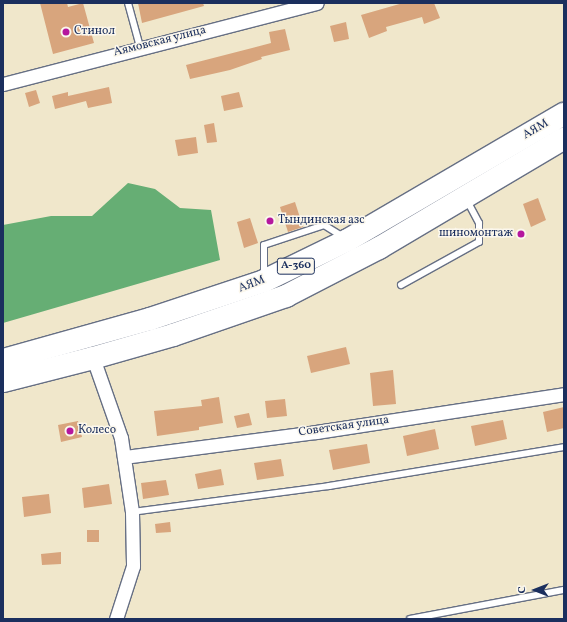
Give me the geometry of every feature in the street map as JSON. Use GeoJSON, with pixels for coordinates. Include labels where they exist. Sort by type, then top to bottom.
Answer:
{"type":"FeatureCollection","features":[{"type":"Feature","properties":{"kind":"highway","name":"АЯМ"},"geometry":{"type":"LineString","coordinates":[[3,360],[157,316],[264,281],[348,240],[564,114]]}},
{"type":"Feature","properties":{"kind":"highway","name":"АЯМ"},"geometry":{"type":"LineString","coordinates":[[3,381],[93,358],[237,314],[286,296],[380,248],[562,143]]}},
{"type":"Feature","properties":{"kind":"street","name":"Аямовская улица"},"geometry":{"type":"LineString","coordinates":[[4,82],[317,3]]}},
{"type":"Feature","properties":{"kind":"street"},"geometry":{"type":"LineString","coordinates":[[93,358],[124,457],[132,512],[133,566],[116,619]]}},
{"type":"Feature","properties":{"kind":"street","name":"Советская улица"},"geometry":{"type":"LineString","coordinates":[[124,457],[316,432],[564,394]]}},
{"type":"Feature","properties":{"kind":"lane"},"geometry":{"type":"LineString","coordinates":[[128,3],[140,47]]}},
{"type":"Feature","properties":{"kind":"lane"},"geometry":{"type":"LineString","coordinates":[[401,285],[479,242],[479,223],[466,197]]}},
{"type":"Feature","properties":{"kind":"lane"},"geometry":{"type":"LineString","coordinates":[[264,281],[264,245],[324,225],[348,240]]}},
{"type":"Feature","properties":{"kind":"lane"},"geometry":{"type":"LineString","coordinates":[[132,512],[329,486],[564,447]]}},
{"type":"Feature","properties":{"kind":"lane"},"geometry":{"type":"LineString","coordinates":[[410,619],[564,590]]}},
{"type":"Feature","properties":{"kind":"green space"},"geometry":{"type":"Polygon","coordinates":[[[128,183],[155,189],[180,208],[211,210],[220,260],[3,323],[3,225],[51,216],[92,216],[128,183]]]}},
{"type":"Feature","properties":{"kind":"building"},"geometry":{"type":"Polygon","coordinates":[[[40,3],[67,3],[68,7],[83,3],[94,43],[53,54],[40,3]]]}},
{"type":"Feature","properties":{"kind":"building"},"geometry":{"type":"Polygon","coordinates":[[[138,3],[203,3],[204,6],[142,23],[138,3]]]}},
{"type":"Feature","properties":{"kind":"building"},"geometry":{"type":"Polygon","coordinates":[[[403,3],[434,3],[440,18],[424,24],[422,17],[386,27],[387,31],[369,38],[361,15],[403,3]]]}},
{"type":"Feature","properties":{"kind":"building"},"geometry":{"type":"Polygon","coordinates":[[[346,22],[349,39],[334,42],[330,26],[346,22]]]}},
{"type":"Feature","properties":{"kind":"building"},"geometry":{"type":"Polygon","coordinates":[[[285,29],[290,50],[261,57],[262,59],[230,70],[190,79],[186,65],[271,43],[269,32],[285,29]]]}},
{"type":"Feature","properties":{"kind":"building"},"geometry":{"type":"Polygon","coordinates":[[[109,87],[112,103],[88,108],[86,101],[55,109],[52,96],[68,92],[68,96],[109,87]]]}},
{"type":"Feature","properties":{"kind":"building"},"geometry":{"type":"Polygon","coordinates":[[[36,90],[40,103],[29,107],[25,93],[36,90]]]}},
{"type":"Feature","properties":{"kind":"building"},"geometry":{"type":"Polygon","coordinates":[[[239,92],[243,107],[224,111],[221,96],[239,92]]]}},
{"type":"Feature","properties":{"kind":"building"},"geometry":{"type":"Polygon","coordinates":[[[214,123],[217,142],[207,143],[204,125],[214,123]]]}},
{"type":"Feature","properties":{"kind":"building"},"geometry":{"type":"Polygon","coordinates":[[[196,137],[198,153],[178,156],[175,140],[196,137]]]}},
{"type":"Feature","properties":{"kind":"building"},"geometry":{"type":"Polygon","coordinates":[[[538,198],[546,220],[531,227],[523,204],[538,198]]]}},
{"type":"Feature","properties":{"kind":"building"},"geometry":{"type":"Polygon","coordinates":[[[295,202],[303,227],[288,232],[280,207],[295,202]]]}},
{"type":"Feature","properties":{"kind":"building"},"geometry":{"type":"Polygon","coordinates":[[[250,218],[258,243],[244,248],[237,222],[250,218]]]}},
{"type":"Feature","properties":{"kind":"building"},"geometry":{"type":"Polygon","coordinates":[[[346,347],[350,364],[311,373],[307,356],[346,347]]]}},
{"type":"Feature","properties":{"kind":"building"},"geometry":{"type":"Polygon","coordinates":[[[393,370],[396,404],[373,406],[370,373],[393,370]]]}},
{"type":"Feature","properties":{"kind":"building"},"geometry":{"type":"Polygon","coordinates":[[[219,397],[223,423],[199,427],[199,430],[157,436],[154,411],[202,406],[201,400],[219,397]]]}},
{"type":"Feature","properties":{"kind":"building"},"geometry":{"type":"Polygon","coordinates":[[[285,399],[287,416],[267,418],[265,401],[285,399]]]}},
{"type":"Feature","properties":{"kind":"building"},"geometry":{"type":"Polygon","coordinates":[[[564,407],[564,428],[547,432],[543,412],[564,407]]]}},
{"type":"Feature","properties":{"kind":"building"},"geometry":{"type":"Polygon","coordinates":[[[249,413],[252,425],[237,428],[234,416],[249,413]]]}},
{"type":"Feature","properties":{"kind":"building"},"geometry":{"type":"Polygon","coordinates":[[[503,420],[507,439],[475,446],[471,426],[503,420]]]}},
{"type":"Feature","properties":{"kind":"building","name":"Колесо"},"geometry":{"type":"Polygon","coordinates":[[[78,421],[82,437],[61,442],[58,425],[78,421]]]}},
{"type":"Feature","properties":{"kind":"building"},"geometry":{"type":"Polygon","coordinates":[[[435,429],[439,449],[407,456],[403,436],[435,429]]]}},
{"type":"Feature","properties":{"kind":"building"},"geometry":{"type":"Polygon","coordinates":[[[367,444],[370,463],[333,470],[329,450],[367,444]]]}},
{"type":"Feature","properties":{"kind":"building"},"geometry":{"type":"Polygon","coordinates":[[[281,459],[284,476],[257,480],[254,463],[281,459]]]}},
{"type":"Feature","properties":{"kind":"building"},"geometry":{"type":"Polygon","coordinates":[[[221,469],[224,485],[198,489],[195,474],[221,469]]]}},
{"type":"Feature","properties":{"kind":"building"},"geometry":{"type":"Polygon","coordinates":[[[166,480],[169,495],[143,499],[141,483],[166,480]]]}},
{"type":"Feature","properties":{"kind":"building"},"geometry":{"type":"Polygon","coordinates":[[[109,484],[112,504],[84,508],[82,488],[109,484]]]}},
{"type":"Feature","properties":{"kind":"building"},"geometry":{"type":"Polygon","coordinates":[[[49,494],[51,513],[24,517],[22,497],[49,494]]]}},
{"type":"Feature","properties":{"kind":"building"},"geometry":{"type":"Polygon","coordinates":[[[170,522],[171,532],[156,533],[155,524],[170,522]]]}},
{"type":"Feature","properties":{"kind":"building"},"geometry":{"type":"Polygon","coordinates":[[[87,530],[99,530],[99,542],[87,542],[87,530]]]}},
{"type":"Feature","properties":{"kind":"building"},"geometry":{"type":"Polygon","coordinates":[[[61,552],[61,564],[42,565],[41,554],[61,552]]]}},
{"type":"Feature","properties":{"kind":"place","name":"Стинол"},"geometry":{"type":"Point","coordinates":[66,32]}},
{"type":"Feature","properties":{"kind":"place","name":"Тындинская азс"},"geometry":{"type":"Point","coordinates":[270,221]}},
{"type":"Feature","properties":{"kind":"place","name":"шиномонтаж"},"geometry":{"type":"Point","coordinates":[521,234]}},
{"type":"Feature","properties":{"kind":"place","name":"Колесо"},"geometry":{"type":"Point","coordinates":[70,431]}}]}
